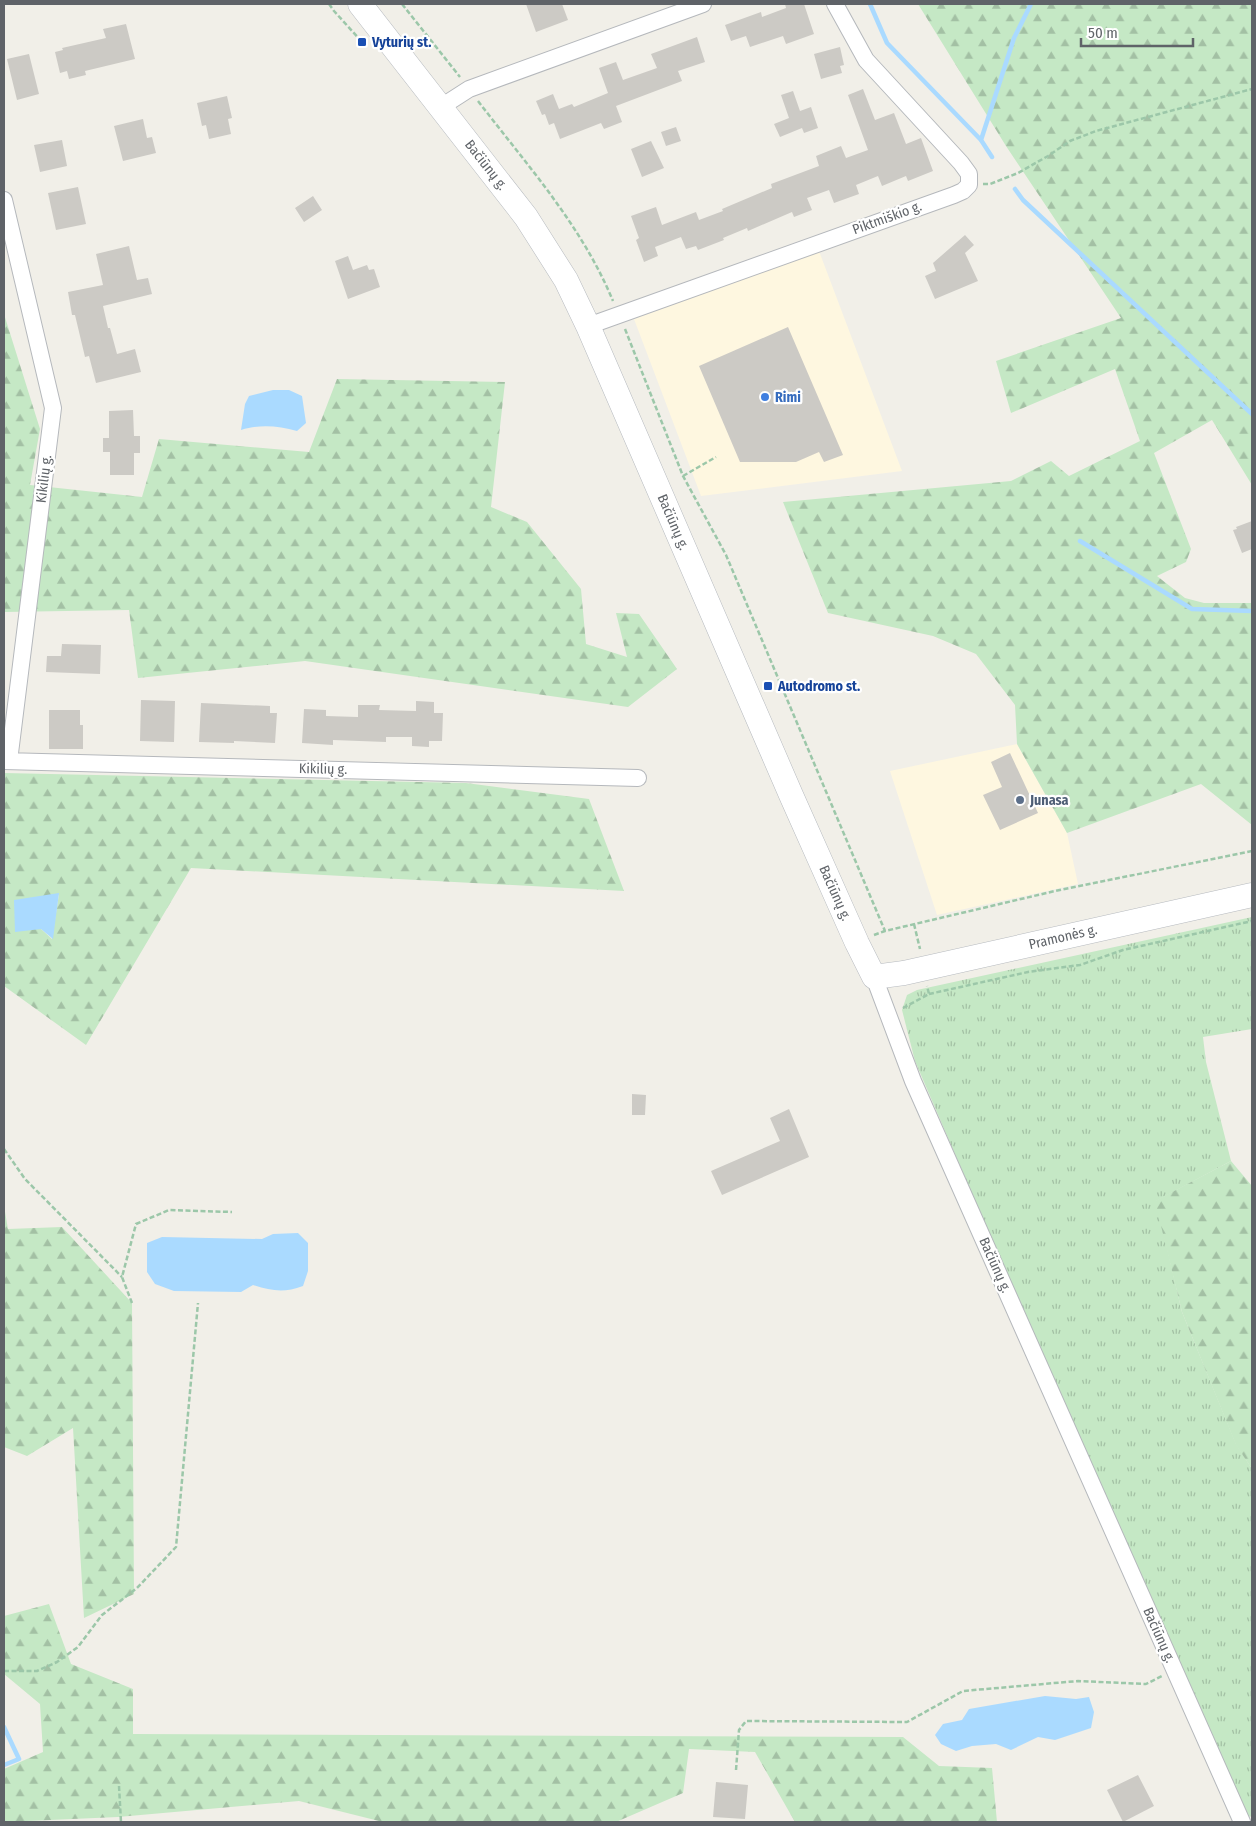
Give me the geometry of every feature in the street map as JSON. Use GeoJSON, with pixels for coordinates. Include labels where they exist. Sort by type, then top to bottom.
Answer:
{"type":"FeatureCollection","features":[{"type":"Feature","properties":{"kind":"main road","name":"Bačiūnų g."},"geometry":{"type":"LineString","coordinates":[[360,4],[503,187],[536,232],[566,280],[588,326],[874,978]]}},
{"type":"Feature","properties":{"kind":"main road","name":"Pramonės g."},"geometry":{"type":"LineString","coordinates":[[874,978],[904,973],[1252,895]]}},
{"type":"Feature","properties":{"kind":"street"},"geometry":{"type":"LineString","coordinates":[[440,107],[469,89],[703,4]]}},
{"type":"Feature","properties":{"kind":"street"},"geometry":{"type":"LineString","coordinates":[[835,4],[866,60],[961,163],[969,174],[969,185]]}},
{"type":"Feature","properties":{"kind":"street","name":"Piktmiškio g."},"geometry":{"type":"LineString","coordinates":[[588,326],[954,195],[964,191],[969,185]]}},
{"type":"Feature","properties":{"kind":"street","name":"Kikilių g."},"geometry":{"type":"LineString","coordinates":[[4,200],[53,408],[6,761],[638,778]]}},
{"type":"Feature","properties":{"kind":"street","name":"Bačiūnų g."},"geometry":{"type":"LineString","coordinates":[[874,978],[913,1082],[1242,1822]]}},
{"type":"Feature","properties":{"kind":"path"},"geometry":{"type":"LineString","coordinates":[[329,4],[362,42]]}},
{"type":"Feature","properties":{"kind":"path"},"geometry":{"type":"LineString","coordinates":[[402,4],[570,221],[596,263],[619,314],[683,476],[726,555],[885,930]]}},
{"type":"Feature","properties":{"kind":"path"},"geometry":{"type":"LineString","coordinates":[[969,185],[990,184],[1018,173],[1070,141],[1096,131],[1252,89]]}},
{"type":"Feature","properties":{"kind":"path"},"geometry":{"type":"LineString","coordinates":[[683,476],[716,457]]}},
{"type":"Feature","properties":{"kind":"path"},"geometry":{"type":"LineString","coordinates":[[857,942],[885,930],[1054,891],[1252,851]]}},
{"type":"Feature","properties":{"kind":"path"},"geometry":{"type":"LineString","coordinates":[[929,994],[1028,972],[1080,965],[1123,950],[1252,921]]}},
{"type":"Feature","properties":{"kind":"path"},"geometry":{"type":"LineString","coordinates":[[4,1149],[25,1179],[122,1277],[132,1303]]}},
{"type":"Feature","properties":{"kind":"path"},"geometry":{"type":"LineString","coordinates":[[122,1277],[136,1224],[169,1210],[232,1212]]}},
{"type":"Feature","properties":{"kind":"path"},"geometry":{"type":"LineString","coordinates":[[4,1671],[37,1671],[57,1662],[78,1646],[102,1615],[137,1588],[176,1547],[198,1303]]}},
{"type":"Feature","properties":{"kind":"path"},"geometry":{"type":"LineString","coordinates":[[736,1770],[739,1730],[746,1721],[907,1722],[963,1692],[1078,1681],[1146,1684],[1174,1670]]}},
{"type":"Feature","properties":{"kind":"path"},"geometry":{"type":"LineString","coordinates":[[119,1786],[121,1822]]}},
{"type":"Feature","properties":{"kind":"shaded area"},"geometry":{"type":"Polygon","coordinates":[[[819,251],[902,471],[701,496],[634,319],[819,251]]]}},
{"type":"Feature","properties":{"kind":"shaded area"},"geometry":{"type":"Polygon","coordinates":[[[1017,744],[1067,833],[1078,884],[937,915],[890,771],[1017,744]]]}},
{"type":"Feature","properties":{"kind":"green space"},"geometry":{"type":"Polygon","coordinates":[[[918,4],[1252,4],[1252,485],[1212,420],[1154,453],[1191,549],[1186,562],[1157,576],[1185,598],[1204,603],[1252,603],[1252,825],[1201,784],[1067,833],[1017,744],[1015,705],[976,654],[933,636],[828,613],[783,502],[1011,481],[1051,461],[1069,476],[1140,441],[1115,369],[1011,413],[996,361],[1121,318],[1006,146],[918,4]]]}},
{"type":"Feature","properties":{"kind":"green space"},"geometry":{"type":"Polygon","coordinates":[[[4,314],[40,429],[30,485],[142,497],[159,439],[309,452],[337,379],[505,382],[491,507],[527,522],[581,589],[586,644],[627,657],[616,613],[639,614],[677,669],[628,707],[305,661],[138,678],[129,610],[4,612],[4,314]]]}},
{"type":"Feature","properties":{"kind":"green space"},"geometry":{"type":"Polygon","coordinates":[[[4,773],[466,783],[589,799],[624,891],[191,868],[86,1045],[4,986],[4,773]],[[59,894],[41,929],[52,939],[59,894]]]}},
{"type":"Feature","properties":{"kind":"green space"},"geometry":{"type":"Polygon","coordinates":[[[1252,917],[1252,1029],[1203,1037],[1206,1062],[1231,1161],[1156,1201],[1182,1312],[1236,1444],[1252,1469],[1252,1816],[1240,1819],[915,1061],[902,1010],[907,995],[917,990],[1252,917]]]}},
{"type":"Feature","properties":{"kind":"green space"},"geometry":{"type":"Polygon","coordinates":[[[1231,1161],[1252,1186],[1252,1469],[1236,1445],[1182,1312],[1155,1201],[1231,1161]]]}},
{"type":"Feature","properties":{"kind":"green space"},"geometry":{"type":"Polygon","coordinates":[[[4,1206],[8,1229],[62,1227],[132,1303],[134,1594],[84,1618],[73,1428],[27,1456],[4,1447],[4,1206]]]}},
{"type":"Feature","properties":{"kind":"green space"},"geometry":{"type":"Polygon","coordinates":[[[49,1604],[71,1664],[133,1689],[133,1734],[903,1737],[939,1766],[992,1768],[997,1822],[795,1822],[755,1752],[689,1749],[683,1793],[616,1822],[383,1822],[299,1801],[118,1817],[4,1822],[4,1769],[43,1752],[40,1704],[4,1674],[4,1616],[49,1604]]]}},
{"type":"Feature","properties":{"kind":"water"},"geometry":{"type":"Polygon","coordinates":[[[273,390],[289,390],[302,396],[306,423],[297,431],[269,426],[241,430],[245,404],[249,396],[273,390]]]}},
{"type":"Feature","properties":{"kind":"water"},"geometry":{"type":"Polygon","coordinates":[[[59,893],[53,939],[41,929],[15,932],[14,900],[59,893]]]}},
{"type":"Feature","properties":{"kind":"water"},"geometry":{"type":"Polygon","coordinates":[[[298,1233],[308,1243],[308,1271],[303,1286],[290,1290],[266,1289],[253,1285],[241,1292],[174,1291],[155,1284],[147,1272],[147,1243],[162,1237],[262,1239],[273,1234],[298,1233]]]}},
{"type":"Feature","properties":{"kind":"water"},"geometry":{"type":"Polygon","coordinates":[[[1045,1696],[1076,1699],[1089,1697],[1094,1712],[1091,1728],[1055,1740],[1038,1737],[1011,1750],[996,1744],[972,1746],[956,1751],[941,1744],[935,1735],[943,1724],[962,1720],[969,1709],[1045,1696]]]}},
{"type":"Feature","properties":{"kind":"building"},"geometry":{"type":"Polygon","coordinates":[[[526,4],[562,4],[568,20],[536,32],[526,4]]]}},
{"type":"Feature","properties":{"kind":"building"},"geometry":{"type":"Polygon","coordinates":[[[785,4],[804,4],[814,34],[786,44],[783,36],[750,47],[746,36],[731,41],[725,25],[761,12],[762,17],[786,8],[785,4]]]}},
{"type":"Feature","properties":{"kind":"building"},"geometry":{"type":"Polygon","coordinates":[[[126,24],[135,59],[85,71],[86,75],[69,79],[67,71],[60,73],[55,52],[63,50],[62,48],[106,38],[103,29],[126,24]]]}},
{"type":"Feature","properties":{"kind":"building"},"geometry":{"type":"Polygon","coordinates":[[[697,37],[705,62],[678,71],[682,81],[616,106],[622,122],[604,129],[601,123],[560,139],[554,123],[549,125],[545,114],[542,115],[536,101],[553,94],[559,109],[572,104],[574,107],[608,93],[599,68],[616,62],[623,80],[657,68],[651,54],[697,37]]]}},
{"type":"Feature","properties":{"kind":"building"},"geometry":{"type":"Polygon","coordinates":[[[840,47],[844,65],[840,66],[842,73],[821,79],[814,54],[840,47]]]}},
{"type":"Feature","properties":{"kind":"building"},"geometry":{"type":"Polygon","coordinates":[[[29,54],[39,94],[17,100],[7,59],[29,54]]]}},
{"type":"Feature","properties":{"kind":"building"},"geometry":{"type":"Polygon","coordinates":[[[863,89],[875,120],[894,113],[906,144],[921,138],[933,171],[908,181],[906,176],[882,186],[878,176],[856,185],[859,194],[834,203],[829,190],[807,198],[812,210],[794,217],[792,212],[748,231],[747,228],[723,238],[724,240],[698,250],[696,246],[686,249],[681,237],[655,247],[658,256],[644,262],[636,240],[639,238],[631,216],[656,207],[662,225],[696,212],[699,220],[772,188],[771,184],[819,166],[816,156],[841,146],[846,158],[868,150],[848,95],[863,89]]]}},
{"type":"Feature","properties":{"kind":"building"},"geometry":{"type":"Polygon","coordinates":[[[793,91],[800,111],[811,107],[818,128],[804,133],[802,128],[780,137],[774,124],[789,118],[781,95],[793,91]]]}},
{"type":"Feature","properties":{"kind":"building"},"geometry":{"type":"Polygon","coordinates":[[[227,96],[232,118],[228,119],[231,134],[209,139],[206,125],[202,126],[197,103],[227,96]]]}},
{"type":"Feature","properties":{"kind":"building"},"geometry":{"type":"Polygon","coordinates":[[[143,119],[147,138],[152,137],[156,153],[123,161],[114,126],[143,119]]]}},
{"type":"Feature","properties":{"kind":"building"},"geometry":{"type":"Polygon","coordinates":[[[676,127],[681,141],[666,146],[661,132],[676,127]]]}},
{"type":"Feature","properties":{"kind":"building"},"geometry":{"type":"Polygon","coordinates":[[[62,140],[67,166],[40,172],[34,145],[62,140]]]}},
{"type":"Feature","properties":{"kind":"building"},"geometry":{"type":"Polygon","coordinates":[[[651,141],[664,168],[642,177],[631,149],[651,141]]]}},
{"type":"Feature","properties":{"kind":"building"},"geometry":{"type":"Polygon","coordinates":[[[78,187],[86,224],[56,230],[48,193],[78,187]]]}},
{"type":"Feature","properties":{"kind":"building"},"geometry":{"type":"Polygon","coordinates":[[[313,196],[322,210],[304,222],[295,208],[313,196]]]}},
{"type":"Feature","properties":{"kind":"building"},"geometry":{"type":"Polygon","coordinates":[[[965,235],[974,245],[965,253],[978,281],[935,299],[925,276],[936,271],[933,263],[965,235]]]}},
{"type":"Feature","properties":{"kind":"building"},"geometry":{"type":"Polygon","coordinates":[[[129,246],[137,280],[148,278],[152,294],[103,306],[117,354],[135,349],[141,372],[96,383],[89,356],[85,357],[75,315],[72,315],[68,292],[103,285],[96,254],[129,246]]]}},
{"type":"Feature","properties":{"kind":"building"},"geometry":{"type":"Polygon","coordinates":[[[348,256],[353,270],[367,265],[369,270],[374,269],[380,287],[348,299],[335,261],[348,256]]]}},
{"type":"Feature","properties":{"kind":"building","name":"Rimi"},"geometry":{"type":"Polygon","coordinates":[[[788,327],[843,455],[824,462],[819,452],[796,462],[740,462],[699,366],[788,327]]]}},
{"type":"Feature","properties":{"kind":"building"},"geometry":{"type":"Polygon","coordinates":[[[133,410],[134,436],[140,436],[140,453],[134,453],[134,475],[110,475],[110,452],[103,452],[103,438],[109,438],[109,411],[133,410]]]}},
{"type":"Feature","properties":{"kind":"building"},"geometry":{"type":"Polygon","coordinates":[[[1252,521],[1252,549],[1242,553],[1233,530],[1252,521]]]}},
{"type":"Feature","properties":{"kind":"building"},"geometry":{"type":"Polygon","coordinates":[[[62,644],[101,645],[100,674],[46,672],[47,656],[61,656],[62,644]]]}},
{"type":"Feature","properties":{"kind":"building"},"geometry":{"type":"Polygon","coordinates":[[[141,700],[175,701],[174,742],[140,741],[141,700]]]}},
{"type":"Feature","properties":{"kind":"building"},"geometry":{"type":"Polygon","coordinates":[[[416,701],[434,702],[434,713],[443,713],[442,741],[429,741],[429,747],[412,746],[412,737],[386,737],[386,742],[333,740],[333,745],[302,743],[304,709],[326,710],[326,716],[358,717],[358,705],[380,705],[379,710],[416,711],[416,701]]]}},
{"type":"Feature","properties":{"kind":"building"},"geometry":{"type":"Polygon","coordinates":[[[201,703],[270,706],[270,713],[277,713],[275,743],[199,742],[201,703]]]}},
{"type":"Feature","properties":{"kind":"building"},"geometry":{"type":"Polygon","coordinates":[[[49,710],[80,710],[80,725],[83,725],[83,749],[49,749],[49,710]]]}},
{"type":"Feature","properties":{"kind":"building","name":"Junasa"},"geometry":{"type":"Polygon","coordinates":[[[1010,753],[1038,813],[1000,830],[983,795],[1002,787],[991,762],[1010,753]]]}},
{"type":"Feature","properties":{"kind":"building"},"geometry":{"type":"Polygon","coordinates":[[[632,1094],[646,1095],[645,1115],[632,1115],[632,1094]]]}},
{"type":"Feature","properties":{"kind":"building"},"geometry":{"type":"Polygon","coordinates":[[[789,1109],[809,1157],[722,1195],[711,1171],[780,1141],[770,1118],[789,1109]]]}},
{"type":"Feature","properties":{"kind":"building"},"geometry":{"type":"Polygon","coordinates":[[[1138,1775],[1154,1806],[1123,1822],[1107,1790],[1138,1775]]]}},
{"type":"Feature","properties":{"kind":"building"},"geometry":{"type":"Polygon","coordinates":[[[716,1782],[748,1785],[745,1819],[713,1817],[716,1782]]]}},
{"type":"Feature","properties":{"kind":"waterway"},"geometry":{"type":"LineString","coordinates":[[870,4],[887,43],[981,140],[992,157]]}},
{"type":"Feature","properties":{"kind":"waterway"},"geometry":{"type":"LineString","coordinates":[[981,140],[1014,38],[1031,4]]}},
{"type":"Feature","properties":{"kind":"waterway"},"geometry":{"type":"LineString","coordinates":[[1015,189],[1023,200],[1252,414]]}},
{"type":"Feature","properties":{"kind":"waterway"},"geometry":{"type":"LineString","coordinates":[[1080,541],[1192,609],[1252,611]]}},
{"type":"Feature","properties":{"kind":"waterway"},"geometry":{"type":"LineString","coordinates":[[4,1727],[19,1759],[4,1765]]}},
{"type":"Feature","properties":{"kind":"place","name":"Vyturių st."},"geometry":{"type":"Point","coordinates":[362,42]}},
{"type":"Feature","properties":{"kind":"place","name":"Rimi"},"geometry":{"type":"Point","coordinates":[765,397]}},
{"type":"Feature","properties":{"kind":"place","name":"Autodromo st."},"geometry":{"type":"Point","coordinates":[768,686]}},
{"type":"Feature","properties":{"kind":"place","name":"Junasa"},"geometry":{"type":"Point","coordinates":[1020,800]}}]}
